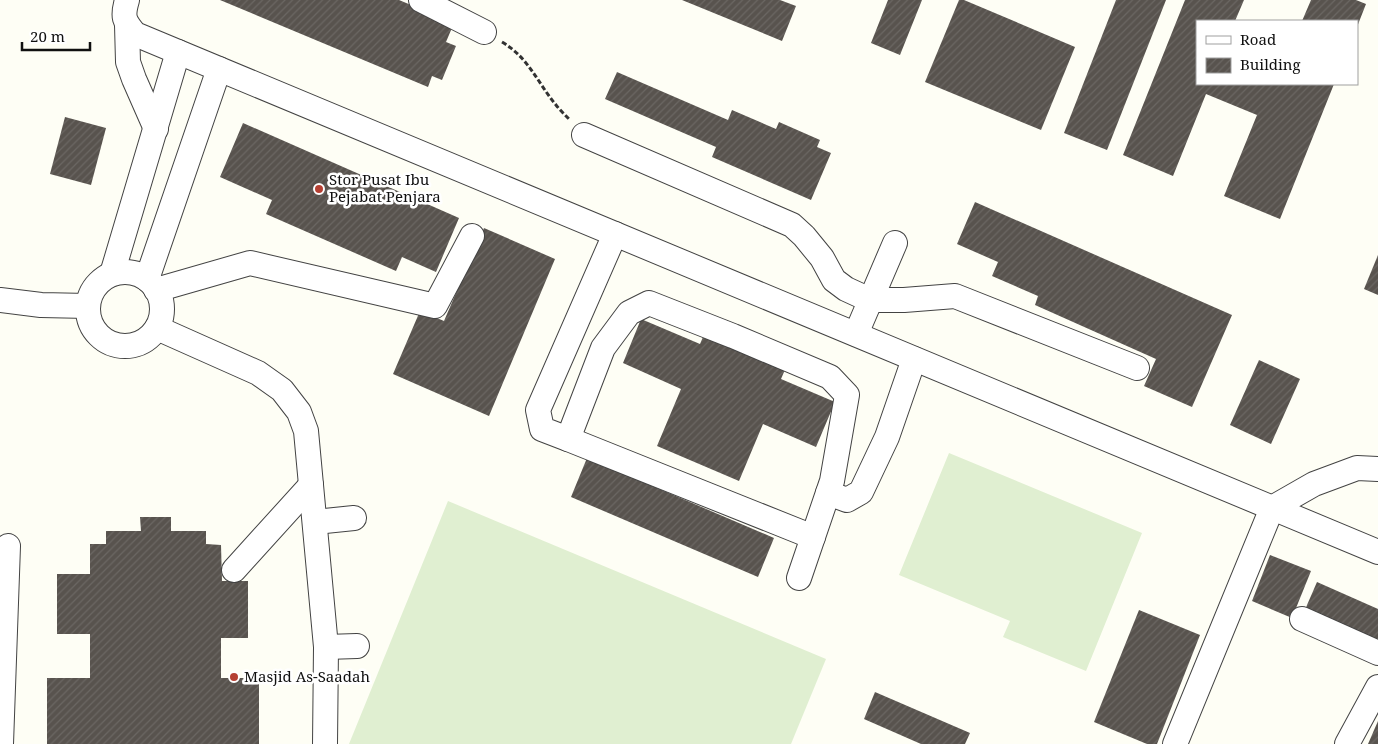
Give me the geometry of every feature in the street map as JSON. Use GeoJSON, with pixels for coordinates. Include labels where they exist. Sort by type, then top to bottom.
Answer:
{"type":"FeatureCollection","features":[{"type":"Feature","properties":{"kind":"street"},"geometry":{"type":"LineString","coordinates":[[127,0],[124,18],[135,34],[1378,552]]}},
{"type":"Feature","properties":{"kind":"street"},"geometry":{"type":"LineString","coordinates":[[421,0],[484,32]]}},
{"type":"Feature","properties":{"kind":"street"},"geometry":{"type":"LineString","coordinates":[[127,25],[128,62],[156,129]]}},
{"type":"Feature","properties":{"kind":"street"},"geometry":{"type":"LineString","coordinates":[[112,274],[178,52]]}},
{"type":"Feature","properties":{"kind":"street"},"geometry":{"type":"LineString","coordinates":[[219,69],[152,284],[162,307],[157,328],[148,338],[138,344],[125,346],[113,344],[102,338],[94,328],[89,316],[88,306],[96,286],[112,274],[130,273],[152,284],[250,264],[436,306],[472,236]]}},
{"type":"Feature","properties":{"kind":"street"},"geometry":{"type":"LineString","coordinates":[[584,135],[792,225],[822,258],[834,280],[846,289],[870,300],[904,300],[955,296],[1137,368]]}},
{"type":"Feature","properties":{"kind":"street"},"geometry":{"type":"LineString","coordinates":[[615,234],[538,410],[542,428],[813,537]]}},
{"type":"Feature","properties":{"kind":"street"},"geometry":{"type":"LineString","coordinates":[[856,334],[895,243]]}},
{"type":"Feature","properties":{"kind":"street"},"geometry":{"type":"LineString","coordinates":[[0,300],[42,305],[88,306]]}},
{"type":"Feature","properties":{"kind":"street"},"geometry":{"type":"LineString","coordinates":[[568,439],[603,348],[629,313],[649,303],[734,336],[830,377],[847,395],[832,481],[799,578]]}},
{"type":"Feature","properties":{"kind":"street"},"geometry":{"type":"LineString","coordinates":[[157,328],[258,374],[282,390],[299,412],[306,432],[326,647],[324,744]]}},
{"type":"Feature","properties":{"kind":"street"},"geometry":{"type":"LineString","coordinates":[[828,493],[847,500],[861,492],[887,437],[914,359]]}},
{"type":"Feature","properties":{"kind":"street"},"geometry":{"type":"LineString","coordinates":[[1175,744],[1272,508],[1314,484],[1356,468],[1378,469]]}},
{"type":"Feature","properties":{"kind":"street"},"geometry":{"type":"LineString","coordinates":[[234,570],[312,485]]}},
{"type":"Feature","properties":{"kind":"street"},"geometry":{"type":"LineString","coordinates":[[315,522],[354,518]]}},
{"type":"Feature","properties":{"kind":"street"},"geometry":{"type":"LineString","coordinates":[[1,744],[8,546]]}},
{"type":"Feature","properties":{"kind":"street"},"geometry":{"type":"LineString","coordinates":[[1302,619],[1378,653]]}},
{"type":"Feature","properties":{"kind":"street"},"geometry":{"type":"LineString","coordinates":[[326,647],[357,646]]}},
{"type":"Feature","properties":{"kind":"street"},"geometry":{"type":"LineString","coordinates":[[1347,744],[1378,687]]}},
{"type":"Feature","properties":{"kind":"path"},"geometry":{"type":"LineString","coordinates":[[484,32],[511,48],[528,64],[556,105],[584,135]]}},
{"type":"Feature","properties":{"kind":"green space"},"geometry":{"type":"Polygon","coordinates":[[[949,453],[1142,533],[1086,671],[1003,637],[1010,621],[899,575],[949,453]]]}},
{"type":"Feature","properties":{"kind":"green space"},"geometry":{"type":"Polygon","coordinates":[[[448,501],[826,659],[791,744],[349,744],[448,501]]]}},
{"type":"Feature","properties":{"kind":"building"},"geometry":{"type":"Polygon","coordinates":[[[220,0],[399,0],[454,23],[446,42],[456,46],[442,80],[432,76],[428,87],[220,0]]]}},
{"type":"Feature","properties":{"kind":"building"},"geometry":{"type":"Polygon","coordinates":[[[682,0],[780,0],[796,6],[782,41],[682,0]]]}},
{"type":"Feature","properties":{"kind":"building"},"geometry":{"type":"Polygon","coordinates":[[[888,0],[922,0],[900,55],[871,43],[888,0]]]}},
{"type":"Feature","properties":{"kind":"building"},"geometry":{"type":"Polygon","coordinates":[[[959,0],[964,0],[1075,47],[1041,130],[925,82],[959,0]]]}},
{"type":"Feature","properties":{"kind":"building"},"geometry":{"type":"Polygon","coordinates":[[[1116,0],[1166,0],[1107,150],[1064,133],[1116,0]]]}},
{"type":"Feature","properties":{"kind":"building"},"geometry":{"type":"Polygon","coordinates":[[[1185,0],[1244,0],[1235,20],[1196,20],[1196,85],[1334,85],[1280,219],[1224,196],[1257,115],[1206,94],[1173,176],[1123,155],[1185,0]]]}},
{"type":"Feature","properties":{"kind":"building"},"geometry":{"type":"Polygon","coordinates":[[[1311,0],[1356,0],[1366,4],[1358,24],[1358,20],[1302,20],[1311,0]]]}},
{"type":"Feature","properties":{"kind":"building"},"geometry":{"type":"Polygon","coordinates":[[[617,72],[728,120],[732,110],[776,129],[779,122],[820,140],[817,147],[831,153],[811,200],[712,157],[716,147],[605,99],[617,72]]]}},
{"type":"Feature","properties":{"kind":"building"},"geometry":{"type":"Polygon","coordinates":[[[65,117],[106,128],[91,185],[50,174],[65,117]]]}},
{"type":"Feature","properties":{"kind":"building","name":"Stor Pusat Ibu Pejabat Penjara"},"geometry":{"type":"Polygon","coordinates":[[[243,123],[459,218],[436,272],[402,257],[396,271],[266,214],[272,200],[220,177],[243,123]]]}},
{"type":"Feature","properties":{"kind":"building"},"geometry":{"type":"Polygon","coordinates":[[[975,202],[1232,315],[1192,407],[1144,386],[1156,359],[1035,305],[1038,296],[992,276],[998,262],[957,244],[975,202]]]}},
{"type":"Feature","properties":{"kind":"building"},"geometry":{"type":"Polygon","coordinates":[[[484,228],[555,259],[489,416],[393,374],[420,311],[444,321],[484,228]]]}},
{"type":"Feature","properties":{"kind":"building"},"geometry":{"type":"Polygon","coordinates":[[[1378,255],[1378,295],[1364,289],[1378,255]]]}},
{"type":"Feature","properties":{"kind":"building"},"geometry":{"type":"Polygon","coordinates":[[[641,319],[700,344],[706,330],[787,365],[781,379],[835,402],[816,447],[763,424],[739,481],[657,446],[681,389],[623,363],[641,319]]]}},
{"type":"Feature","properties":{"kind":"building"},"geometry":{"type":"Polygon","coordinates":[[[1259,360],[1300,379],[1271,444],[1230,425],[1259,360]]]}},
{"type":"Feature","properties":{"kind":"building"},"geometry":{"type":"Polygon","coordinates":[[[587,458],[774,538],[758,577],[571,497],[587,458]]]}},
{"type":"Feature","properties":{"kind":"building"},"geometry":{"type":"Polygon","coordinates":[[[140,517],[171,517],[171,531],[206,531],[206,544],[221,545],[222,581],[248,581],[248,638],[221,638],[221,678],[259,678],[259,744],[47,744],[47,678],[90,678],[90,634],[57,634],[57,574],[90,574],[90,544],[106,544],[106,531],[141,531],[140,517]]]}},
{"type":"Feature","properties":{"kind":"building"},"geometry":{"type":"Polygon","coordinates":[[[1270,555],[1311,571],[1292,618],[1252,601],[1270,555]]]}},
{"type":"Feature","properties":{"kind":"building"},"geometry":{"type":"Polygon","coordinates":[[[1317,582],[1378,609],[1378,638],[1376,643],[1304,612],[1317,582]]]}},
{"type":"Feature","properties":{"kind":"building"},"geometry":{"type":"Polygon","coordinates":[[[1139,610],[1200,635],[1157,744],[1147,744],[1094,722],[1139,610]]]}},
{"type":"Feature","properties":{"kind":"building"},"geometry":{"type":"Polygon","coordinates":[[[875,692],[970,733],[965,744],[921,744],[864,719],[875,692]]]}},
{"type":"Feature","properties":{"kind":"building"},"geometry":{"type":"Polygon","coordinates":[[[1378,721],[1378,744],[1368,744],[1378,721]]]}},
{"type":"Feature","properties":{"kind":"place","name":"Stor Pusat Ibu Pejabat Penjara"},"geometry":{"type":"Point","coordinates":[319,189]}},
{"type":"Feature","properties":{"kind":"place","name":"Masjid As-Saadah"},"geometry":{"type":"Point","coordinates":[234,677]}}]}
